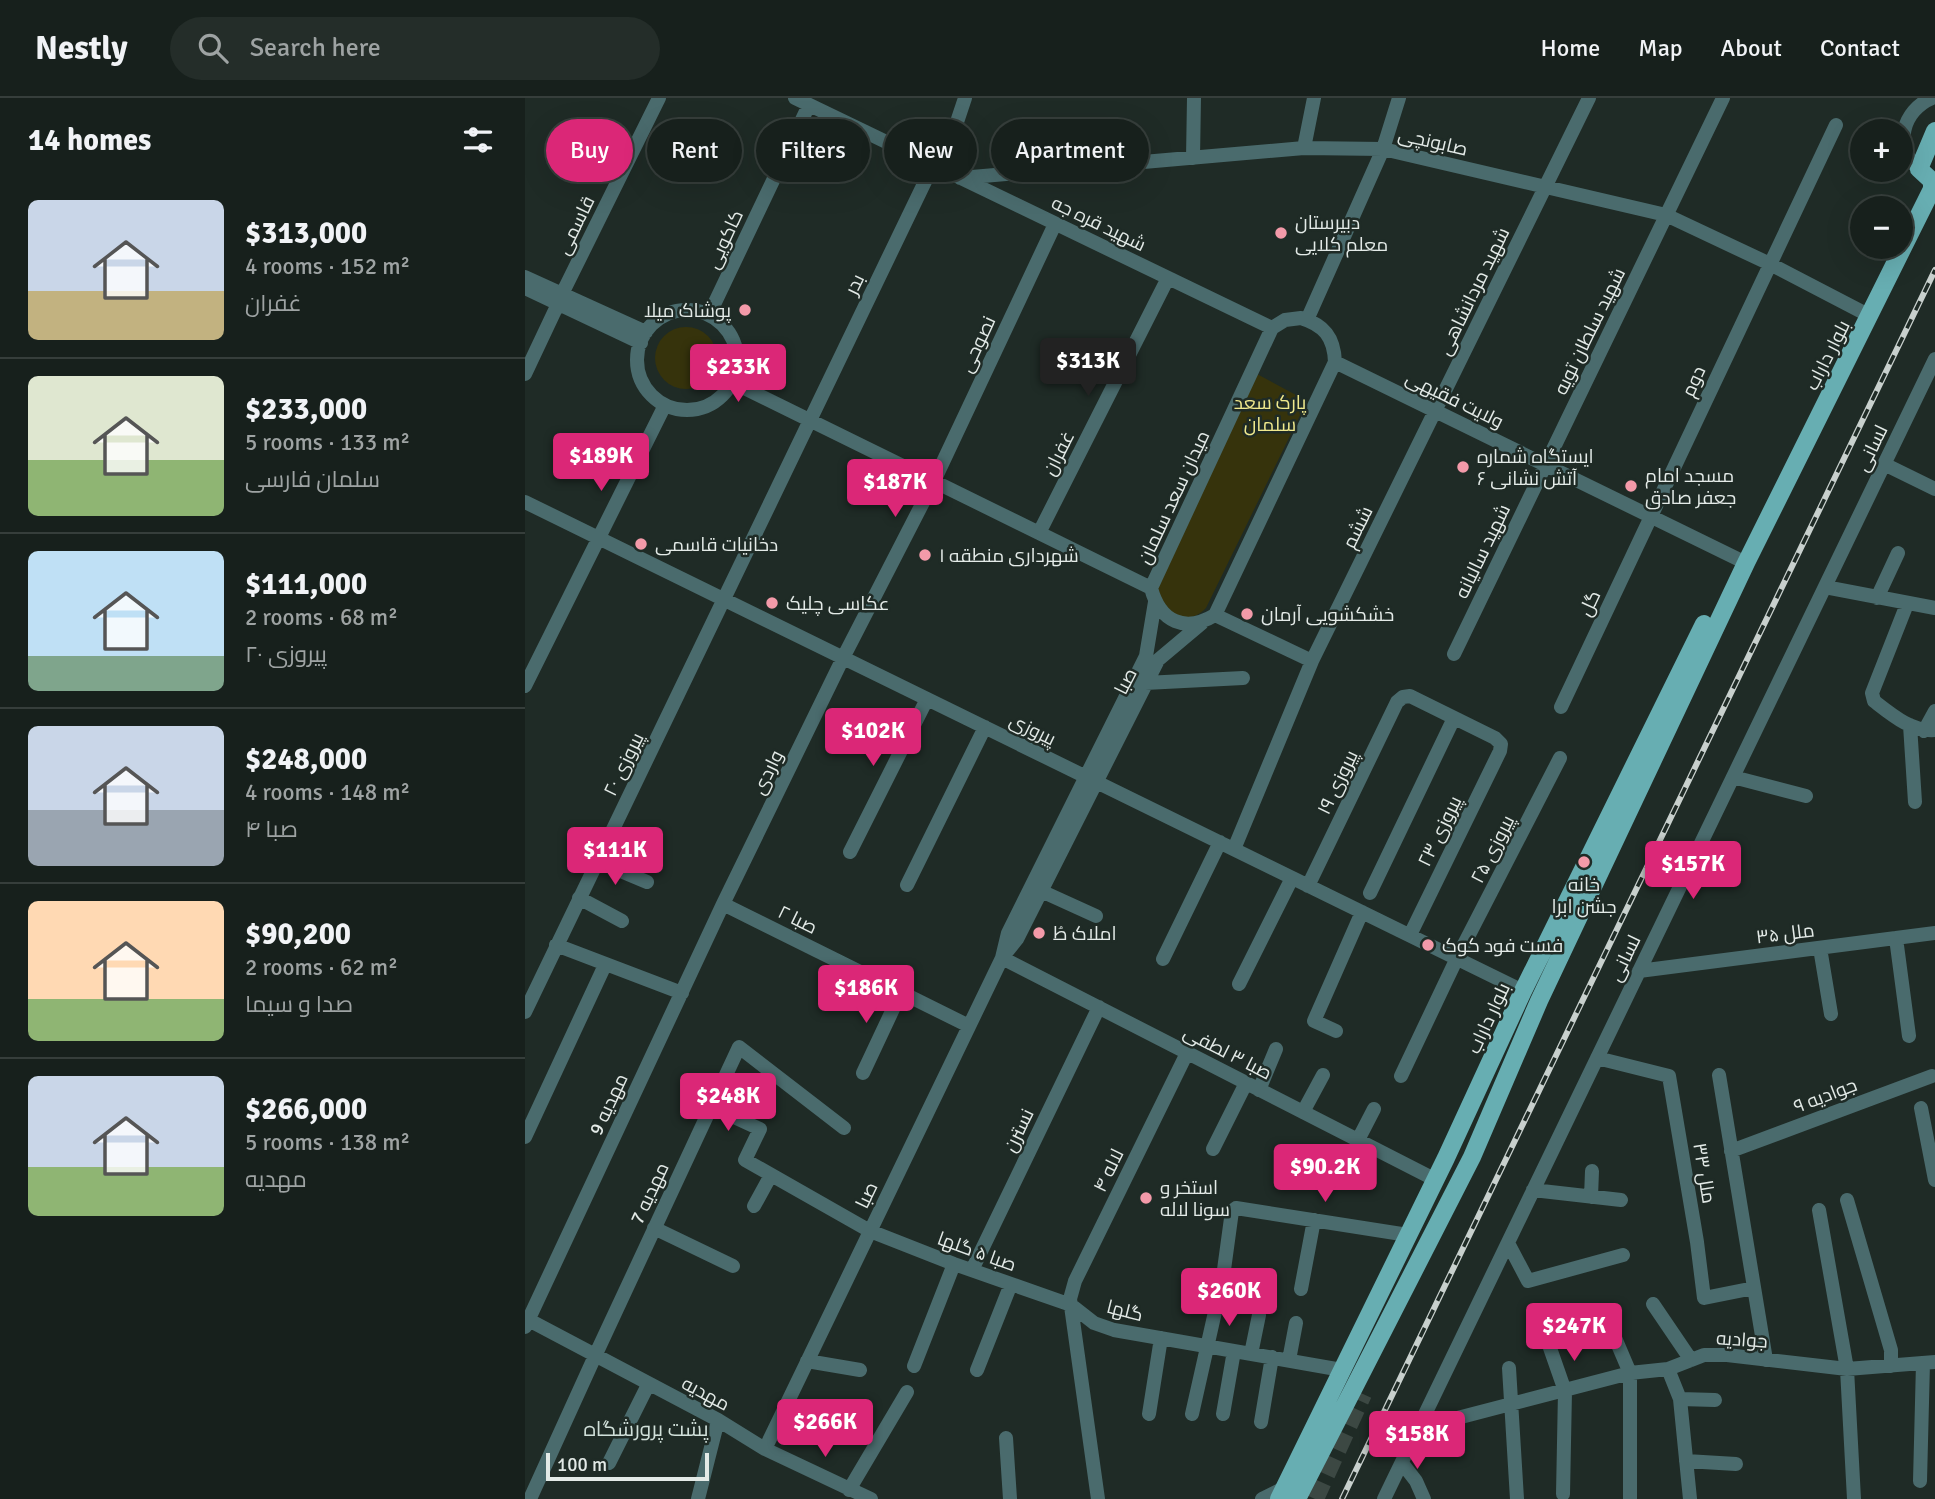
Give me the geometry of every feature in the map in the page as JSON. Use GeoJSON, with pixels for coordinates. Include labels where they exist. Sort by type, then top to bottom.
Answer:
{"type":"FeatureCollection","features":[{"type":"Feature","properties":{"kind":"main road"},"geometry":{"type":"LineString","coordinates":[[1919,169],[1935,131]]}},
{"type":"Feature","properties":{"kind":"main road","name":"بلوار داراب"},"geometry":{"type":"LineString","coordinates":[[1287,1495],[1398,1300],[1466,1167],[1539,1001],[1747,563],[1933,185],[1919,169]]}},
{"type":"Feature","properties":{"kind":"main road","name":"بلوار داراب"},"geometry":{"type":"LineString","coordinates":[[1287,1495],[1342,1370],[1436,1180],[1523,991],[1728,576],[1747,563]]}},
{"type":"Feature","properties":{"kind":"main road"},"geometry":{"type":"LineString","coordinates":[[1446,1158],[1466,1167]]}},
{"type":"Feature","properties":{"kind":"main road"},"geometry":{"type":"LineString","coordinates":[[1423,1206],[1441,1216]]}},
{"type":"Feature","properties":{"kind":"main road"},"geometry":{"type":"LineString","coordinates":[[1363,1394],[1398,1300]]}},
{"type":"Feature","properties":{"kind":"street","name":"قاسمی"},"geometry":{"type":"LineString","coordinates":[[525,374],[659,98]]}},
{"type":"Feature","properties":{"kind":"street","name":"شهید قره جه"},"geometry":{"type":"LineString","coordinates":[[795,98],[884,141]]}},
{"type":"Feature","properties":{"kind":"street","name":"بدر"},"geometry":{"type":"LineString","coordinates":[[958,119],[965,98]]}},
{"type":"Feature","properties":{"kind":"street"},"geometry":{"type":"LineString","coordinates":[[1193,98],[1193,158]]}},
{"type":"Feature","properties":{"kind":"street"},"geometry":{"type":"LineString","coordinates":[[1304,148],[1314,98]]}},
{"type":"Feature","properties":{"kind":"street"},"geometry":{"type":"LineString","coordinates":[[1307,320],[1383,149],[1399,98]]}},
{"type":"Feature","properties":{"kind":"street","name":"شهید مردانشاهی"},"geometry":{"type":"LineString","coordinates":[[1436,411],[1589,98]]}},
{"type":"Feature","properties":{"kind":"street","name":"شهید سلطان تویه"},"geometry":{"type":"LineString","coordinates":[[1546,464],[1723,98]]}},
{"type":"Feature","properties":{"kind":"street"},"geometry":{"type":"LineString","coordinates":[[1919,169],[1907,155],[1903,143],[1904,131],[1914,110],[1933,98]]}},
{"type":"Feature","properties":{"kind":"street","name":"کاکویی"},"geometry":{"type":"LineString","coordinates":[[709,315],[809,105]]}},
{"type":"Feature","properties":{"kind":"street","name":"دوم"},"geometry":{"type":"LineString","coordinates":[[1651,515],[1836,125]]}},
{"type":"Feature","properties":{"kind":"street","name":"صابونچی"},"geometry":{"type":"LineString","coordinates":[[977,177],[1304,148],[1383,149],[1666,215],[1770,264],[1870,316]]}},
{"type":"Feature","properties":{"kind":"street","name":"بدر"},"geometry":{"type":"LineString","coordinates":[[764,515],[925,182]]}},
{"type":"Feature","properties":{"kind":"street","name":"شهید قره جه"},"geometry":{"type":"LineString","coordinates":[[968,182],[1272,328]]}},
{"type":"Feature","properties":{"kind":"street","name":"نصوحی"},"geometry":{"type":"LineString","coordinates":[[887,572],[934,481],[1055,223]]}},
{"type":"Feature","properties":{"kind":"street"},"geometry":{"type":"LineString","coordinates":[[525,276],[560,299]]}},
{"type":"Feature","properties":{"kind":"street","name":"غفران"},"geometry":{"type":"LineString","coordinates":[[1039,533],[1168,278]]}},
{"type":"Feature","properties":{"kind":"street"},"geometry":{"type":"LineString","coordinates":[[525,288],[560,299],[643,338]]}},
{"type":"Feature","properties":{"kind":"street"},"geometry":{"type":"LineString","coordinates":[[697,311],[709,315],[729,332],[734,344],[737,356],[732,382],[725,393],[703,407],[677,409],[665,405],[646,388],[640,376],[637,363],[643,338],[659,318],[671,313],[697,311]]}},
{"type":"Feature","properties":{"kind":"street"},"geometry":{"type":"LineString","coordinates":[[1209,618],[1335,362],[1334,346],[1327,332],[1315,322],[1301,318],[1285,320],[1272,328]]}},
{"type":"Feature","properties":{"kind":"street","name":"میدان سعد سلمان"},"geometry":{"type":"LineString","coordinates":[[1153,595],[1272,328]]}},
{"type":"Feature","properties":{"kind":"street","name":"لسانی"},"geometry":{"type":"LineString","coordinates":[[1384,1499],[1935,359]]}},
{"type":"Feature","properties":{"kind":"street","name":"ولایت فقیهی"},"geometry":{"type":"LineString","coordinates":[[1335,362],[1747,563]]}},
{"type":"Feature","properties":{"kind":"street"},"geometry":{"type":"LineString","coordinates":[[732,382],[1039,533],[1153,595],[1163,613],[1175,621],[1189,624],[1209,618],[1312,661]]}},
{"type":"Feature","properties":{"kind":"street"},"geometry":{"type":"LineString","coordinates":[[528,680],[665,405]]}},
{"type":"Feature","properties":{"kind":"street","name":"ششم"},"geometry":{"type":"LineString","coordinates":[[1163,959],[1227,846],[1312,661],[1436,411]]}},
{"type":"Feature","properties":{"kind":"street","name":"شهید سالیانه"},"geometry":{"type":"LineString","coordinates":[[1454,654],[1546,464]]}},
{"type":"Feature","properties":{"kind":"street"},"geometry":{"type":"LineString","coordinates":[[1884,464],[1935,489]]}},
{"type":"Feature","properties":{"kind":"street","name":"پیروزی"},"geometry":{"type":"LineString","coordinates":[[525,502],[1523,991]]}},
{"type":"Feature","properties":{"kind":"street","name":"پیروزی ٢٠"},"geometry":{"type":"LineString","coordinates":[[525,1012],[764,515]]}},
{"type":"Feature","properties":{"kind":"street","name":"گل"},"geometry":{"type":"LineString","coordinates":[[1561,707],[1651,515]]}},
{"type":"Feature","properties":{"kind":"street"},"geometry":{"type":"LineString","coordinates":[[1877,598],[1898,553]]}},
{"type":"Feature","properties":{"kind":"street","name":"واردی"},"geometry":{"type":"LineString","coordinates":[[723,904],[887,572]]}},
{"type":"Feature","properties":{"kind":"street"},"geometry":{"type":"LineString","coordinates":[[1825,587],[1935,608]]}},
{"type":"Feature","properties":{"kind":"street","name":"صبا"},"geometry":{"type":"LineString","coordinates":[[1002,958],[1017,939],[1041,891],[1146,656],[1153,595]]}},
{"type":"Feature","properties":{"kind":"street"},"geometry":{"type":"LineString","coordinates":[[1907,604],[1872,693],[1874,701],[1923,729]]}},
{"type":"Feature","properties":{"kind":"street","name":"صبا"},"geometry":{"type":"LineString","coordinates":[[765,1450],[1002,958],[1008,933],[1090,778],[1158,660],[1209,618]]}},
{"type":"Feature","properties":{"kind":"street"},"geometry":{"type":"LineString","coordinates":[[1145,683],[1243,678]]}},
{"type":"Feature","properties":{"kind":"street","name":"پیروزی ۱۹"},"geometry":{"type":"LineString","coordinates":[[1308,886],[1397,702],[1410,696],[1454,718]]}},
{"type":"Feature","properties":{"kind":"street"},"geometry":{"type":"LineString","coordinates":[[850,852],[927,699]]}},
{"type":"Feature","properties":{"kind":"street"},"geometry":{"type":"LineString","coordinates":[[1915,802],[1923,729],[1935,711]]}},
{"type":"Feature","properties":{"kind":"street"},"geometry":{"type":"LineString","coordinates":[[1370,893],[1454,718]]}},
{"type":"Feature","properties":{"kind":"street","name":"پیروزی ۲۳"},"geometry":{"type":"LineString","coordinates":[[1410,935],[1500,751],[1501,744],[1495,738],[1454,718]]}},
{"type":"Feature","properties":{"kind":"street"},"geometry":{"type":"LineString","coordinates":[[907,885],[985,727]]}},
{"type":"Feature","properties":{"kind":"street","name":"پیروزی ۲۵"},"geometry":{"type":"LineString","coordinates":[[1401,1076],[1457,958],[1560,758]]}},
{"type":"Feature","properties":{"kind":"street"},"geometry":{"type":"LineString","coordinates":[[1733,777],[1807,796]]}},
{"type":"Feature","properties":{"kind":"street"},"geometry":{"type":"LineString","coordinates":[[597,860],[647,882]]}},
{"type":"Feature","properties":{"kind":"street"},"geometry":{"type":"LineString","coordinates":[[1238,984],[1292,878]]}},
{"type":"Feature","properties":{"kind":"street"},"geometry":{"type":"LineString","coordinates":[[1041,891],[1096,916]]}},
{"type":"Feature","properties":{"kind":"street"},"geometry":{"type":"LineString","coordinates":[[579,898],[622,921]]}},
{"type":"Feature","properties":{"kind":"street","name":"صبا ۲"},"geometry":{"type":"LineString","coordinates":[[723,904],[969,1026]]}},
{"type":"Feature","properties":{"kind":"street","name":"مهدیه 9"},"geometry":{"type":"LineString","coordinates":[[526,1322],[723,904]]}},
{"type":"Feature","properties":{"kind":"street"},"geometry":{"type":"LineString","coordinates":[[1336,1031],[1314,1021],[1362,912]]}},
{"type":"Feature","properties":{"kind":"street","name":"ملل ۳۵"},"geometry":{"type":"LineString","coordinates":[[1639,971],[1935,933]]}},
{"type":"Feature","properties":{"kind":"street"},"geometry":{"type":"LineString","coordinates":[[1896,938],[1909,1035]]}},
{"type":"Feature","properties":{"kind":"street"},"geometry":{"type":"LineString","coordinates":[[556,945],[682,993]]}},
{"type":"Feature","properties":{"kind":"street"},"geometry":{"type":"LineString","coordinates":[[1820,948],[1831,1014]]}},
{"type":"Feature","properties":{"kind":"street","name":"صبا ۳ لطفی"},"geometry":{"type":"LineString","coordinates":[[1002,958],[1436,1180]]}},
{"type":"Feature","properties":{"kind":"street"},"geometry":{"type":"LineString","coordinates":[[525,1137],[605,965]]}},
{"type":"Feature","properties":{"kind":"street"},"geometry":{"type":"LineString","coordinates":[[863,1073],[901,992]]}},
{"type":"Feature","properties":{"kind":"street","name":"نسترن"},"geometry":{"type":"LineString","coordinates":[[972,1270],[1098,1007]]}},
{"type":"Feature","properties":{"kind":"street","name":"مهدیه 7"},"geometry":{"type":"LineString","coordinates":[[530,1499],[739,1047],[843,1128]]}},
{"type":"Feature","properties":{"kind":"street"},"geometry":{"type":"LineString","coordinates":[[1259,1090],[1276,1049]]}},
{"type":"Feature","properties":{"kind":"street","name":"لاله ۴"},"geometry":{"type":"LineString","coordinates":[[1071,1305],[1075,1281],[1187,1053]]}},
{"type":"Feature","properties":{"kind":"street","name":"ملل ۳۳"},"geometry":{"type":"LineString","coordinates":[[1597,1058],[1669,1076],[1697,1242],[1703,1298],[1754,1288]]}},
{"type":"Feature","properties":{"kind":"street"},"geometry":{"type":"LineString","coordinates":[[1719,1075],[1766,1360]]}},
{"type":"Feature","properties":{"kind":"street"},"geometry":{"type":"LineString","coordinates":[[1303,1112],[1323,1076]]}},
{"type":"Feature","properties":{"kind":"street","name":"جوادیه ۹"},"geometry":{"type":"LineString","coordinates":[[1731,1151],[1933,1076]]}},
{"type":"Feature","properties":{"kind":"street"},"geometry":{"type":"LineString","coordinates":[[1213,1149],[1246,1083]]}},
{"type":"Feature","properties":{"kind":"street","name":"صبا ۵ گلها"},"geometry":{"type":"LineString","coordinates":[[710,1106],[760,1129],[745,1160],[870,1231],[1071,1305]]}},
{"type":"Feature","properties":{"kind":"street"},"geometry":{"type":"LineString","coordinates":[[1921,1108],[1935,1180]]}},
{"type":"Feature","properties":{"kind":"street"},"geometry":{"type":"LineString","coordinates":[[1358,1140],[1374,1109]]}},
{"type":"Feature","properties":{"kind":"street"},"geometry":{"type":"LineString","coordinates":[[1591,1197],[1592,1171]]}},
{"type":"Feature","properties":{"kind":"street"},"geometry":{"type":"LineString","coordinates":[[754,1206],[771,1175]]}},
{"type":"Feature","properties":{"kind":"street"},"geometry":{"type":"LineString","coordinates":[[1533,1190],[1621,1200]]}},
{"type":"Feature","properties":{"kind":"street"},"geometry":{"type":"LineString","coordinates":[[1847,1200],[1891,1349],[1891,1366]]}},
{"type":"Feature","properties":{"kind":"street"},"geometry":{"type":"LineString","coordinates":[[1223,1277],[1232,1211],[1235,1208],[1408,1235]]}},
{"type":"Feature","properties":{"kind":"street"},"geometry":{"type":"LineString","coordinates":[[1819,1210],[1847,1369],[1854,1499]]}},
{"type":"Feature","properties":{"kind":"street"},"geometry":{"type":"LineString","coordinates":[[1301,1289],[1314,1220]]}},
{"type":"Feature","properties":{"kind":"street"},"geometry":{"type":"LineString","coordinates":[[654,1228],[733,1266]]}},
{"type":"Feature","properties":{"kind":"street"},"geometry":{"type":"LineString","coordinates":[[1508,1243],[1528,1281],[1623,1255]]}},
{"type":"Feature","properties":{"kind":"street"},"geometry":{"type":"LineString","coordinates":[[914,1366],[954,1264]]}},
{"type":"Feature","properties":{"kind":"street"},"geometry":{"type":"LineString","coordinates":[[977,1370],[1011,1284]]}},
{"type":"Feature","properties":{"kind":"street"},"geometry":{"type":"LineString","coordinates":[[1192,1413],[1217,1303]]}},
{"type":"Feature","properties":{"kind":"street"},"geometry":{"type":"LineString","coordinates":[[1653,1304],[1691,1360]]}},
{"type":"Feature","properties":{"kind":"street"},"geometry":{"type":"LineString","coordinates":[[1071,1305],[1098,1499]]}},
{"type":"Feature","properties":{"kind":"street","name":"گلها"},"geometry":{"type":"LineString","coordinates":[[1071,1305],[1094,1322],[1114,1330],[1342,1370]]}},
{"type":"Feature","properties":{"kind":"street"},"geometry":{"type":"LineString","coordinates":[[1604,1312],[1630,1373],[1630,1499]]}},
{"type":"Feature","properties":{"kind":"street"},"geometry":{"type":"LineString","coordinates":[[1251,1354],[1259,1315]]}},
{"type":"Feature","properties":{"kind":"street","name":"مهدیه"},"geometry":{"type":"LineString","coordinates":[[526,1322],[717,1420],[765,1450],[861,1496]]}},
{"type":"Feature","properties":{"kind":"street"},"geometry":{"type":"LineString","coordinates":[[1289,1360],[1296,1323]]}},
{"type":"Feature","properties":{"kind":"street"},"geometry":{"type":"LineString","coordinates":[[1149,1414],[1161,1338]]}},
{"type":"Feature","properties":{"kind":"street"},"geometry":{"type":"LineString","coordinates":[[1550,1348],[1565,1391],[1563,1494]]}},
{"type":"Feature","properties":{"kind":"street"},"geometry":{"type":"LineString","coordinates":[[1223,1415],[1234,1351]]}},
{"type":"Feature","properties":{"kind":"street","name":"جوادیه"},"geometry":{"type":"LineString","coordinates":[[1419,1428],[1630,1373],[1668,1369],[1704,1355],[1727,1355],[1847,1369],[1929,1363]]}},
{"type":"Feature","properties":{"kind":"street"},"geometry":{"type":"LineString","coordinates":[[1261,1422],[1272,1357]]}},
{"type":"Feature","properties":{"kind":"street"},"geometry":{"type":"LineString","coordinates":[[807,1361],[860,1370]]}},
{"type":"Feature","properties":{"kind":"street"},"geometry":{"type":"LineString","coordinates":[[1920,1481],[1929,1363]]}},
{"type":"Feature","properties":{"kind":"street"},"geometry":{"type":"LineString","coordinates":[[1509,1368],[1517,1499]]}},
{"type":"Feature","properties":{"kind":"street"},"geometry":{"type":"LineString","coordinates":[[1668,1369],[1680,1399],[1690,1499]]}},
{"type":"Feature","properties":{"kind":"street"},"geometry":{"type":"LineString","coordinates":[[610,1463],[648,1385]]}},
{"type":"Feature","properties":{"kind":"street"},"geometry":{"type":"LineString","coordinates":[[861,1496],[907,1392]]}},
{"type":"Feature","properties":{"kind":"street"},"geometry":{"type":"LineString","coordinates":[[1680,1399],[1715,1399]]}},
{"type":"Feature","properties":{"kind":"street"},"geometry":{"type":"LineString","coordinates":[[698,1499],[717,1420]]}},
{"type":"Feature","properties":{"kind":"street"},"geometry":{"type":"LineString","coordinates":[[1006,1438],[1010,1499]]}},
{"type":"Feature","properties":{"kind":"street"},"geometry":{"type":"LineString","coordinates":[[1686,1461],[1736,1464]]}},
{"type":"Feature","properties":{"kind":"street"},"geometry":{"type":"LineString","coordinates":[[1402,1463],[1416,1481],[1424,1499]]}},
{"type":"Feature","properties":{"kind":"street"},"geometry":{"type":"LineString","coordinates":[[1262,1499],[1287,1495]]}},
{"type":"Feature","properties":{"kind":"green space"},"geometry":{"type":"Polygon","coordinates":[[[686,327],[708,336],[717,358],[708,380],[686,389],[664,380],[655,358],[664,336],[686,327]]]}},
{"type":"Feature","properties":{"kind":"green space","name":"پارک سعد سلمان"},"geometry":{"type":"Polygon","coordinates":[[[1257,374],[1307,401],[1206,608],[1195,616],[1178,616],[1163,605],[1158,588],[1257,374]]]}},
{"type":"Feature","properties":{"kind":"tunnel"},"geometry":{"type":"LineString","coordinates":[[1315,1499],[1363,1394]]}},
{"type":"Feature","properties":{"kind":"railway"},"geometry":{"type":"LineString","coordinates":[[1342,1499],[1935,270]]}},
{"type":"Feature","properties":{"kind":"place","name":"دبیرستان معلم کلایی"},"geometry":{"type":"Point","coordinates":[1281,233]}},
{"type":"Feature","properties":{"kind":"place","name":"پوشاک میلا"},"geometry":{"type":"Point","coordinates":[745,310]}},
{"type":"Feature","properties":{"kind":"place","name":"ایستگاه شماره ۶ آتش نشانی"},"geometry":{"type":"Point","coordinates":[1463,467]}},
{"type":"Feature","properties":{"kind":"place","name":"مسجد امام جعفر صادق"},"geometry":{"type":"Point","coordinates":[1631,486]}},
{"type":"Feature","properties":{"kind":"place","name":"دخانیات قاسمی"},"geometry":{"type":"Point","coordinates":[641,544]}},
{"type":"Feature","properties":{"kind":"place","name":"شهرداری منطقه ۱"},"geometry":{"type":"Point","coordinates":[925,555]}},
{"type":"Feature","properties":{"kind":"place","name":"عکاسی چلیک"},"geometry":{"type":"Point","coordinates":[772,603]}},
{"type":"Feature","properties":{"kind":"place","name":"خشکشویی آرمان"},"geometry":{"type":"Point","coordinates":[1247,614]}},
{"type":"Feature","properties":{"kind":"place","name":"خانه جشن ابرا"},"geometry":{"type":"Point","coordinates":[1584,862]}},
{"type":"Feature","properties":{"kind":"place","name":"املاک طُ"},"geometry":{"type":"Point","coordinates":[1039,933]}},
{"type":"Feature","properties":{"kind":"place","name":"فست فود کوک"},"geometry":{"type":"Point","coordinates":[1428,945]}},
{"type":"Feature","properties":{"kind":"place","name":"استخر و سونا لاله"},"geometry":{"type":"Point","coordinates":[1146,1198]}},
{"type":"Feature","properties":{"kind":"district","name":"پشت پرورشگاه"},"geometry":{"type":"Point","coordinates":[646,1429]}}]}
